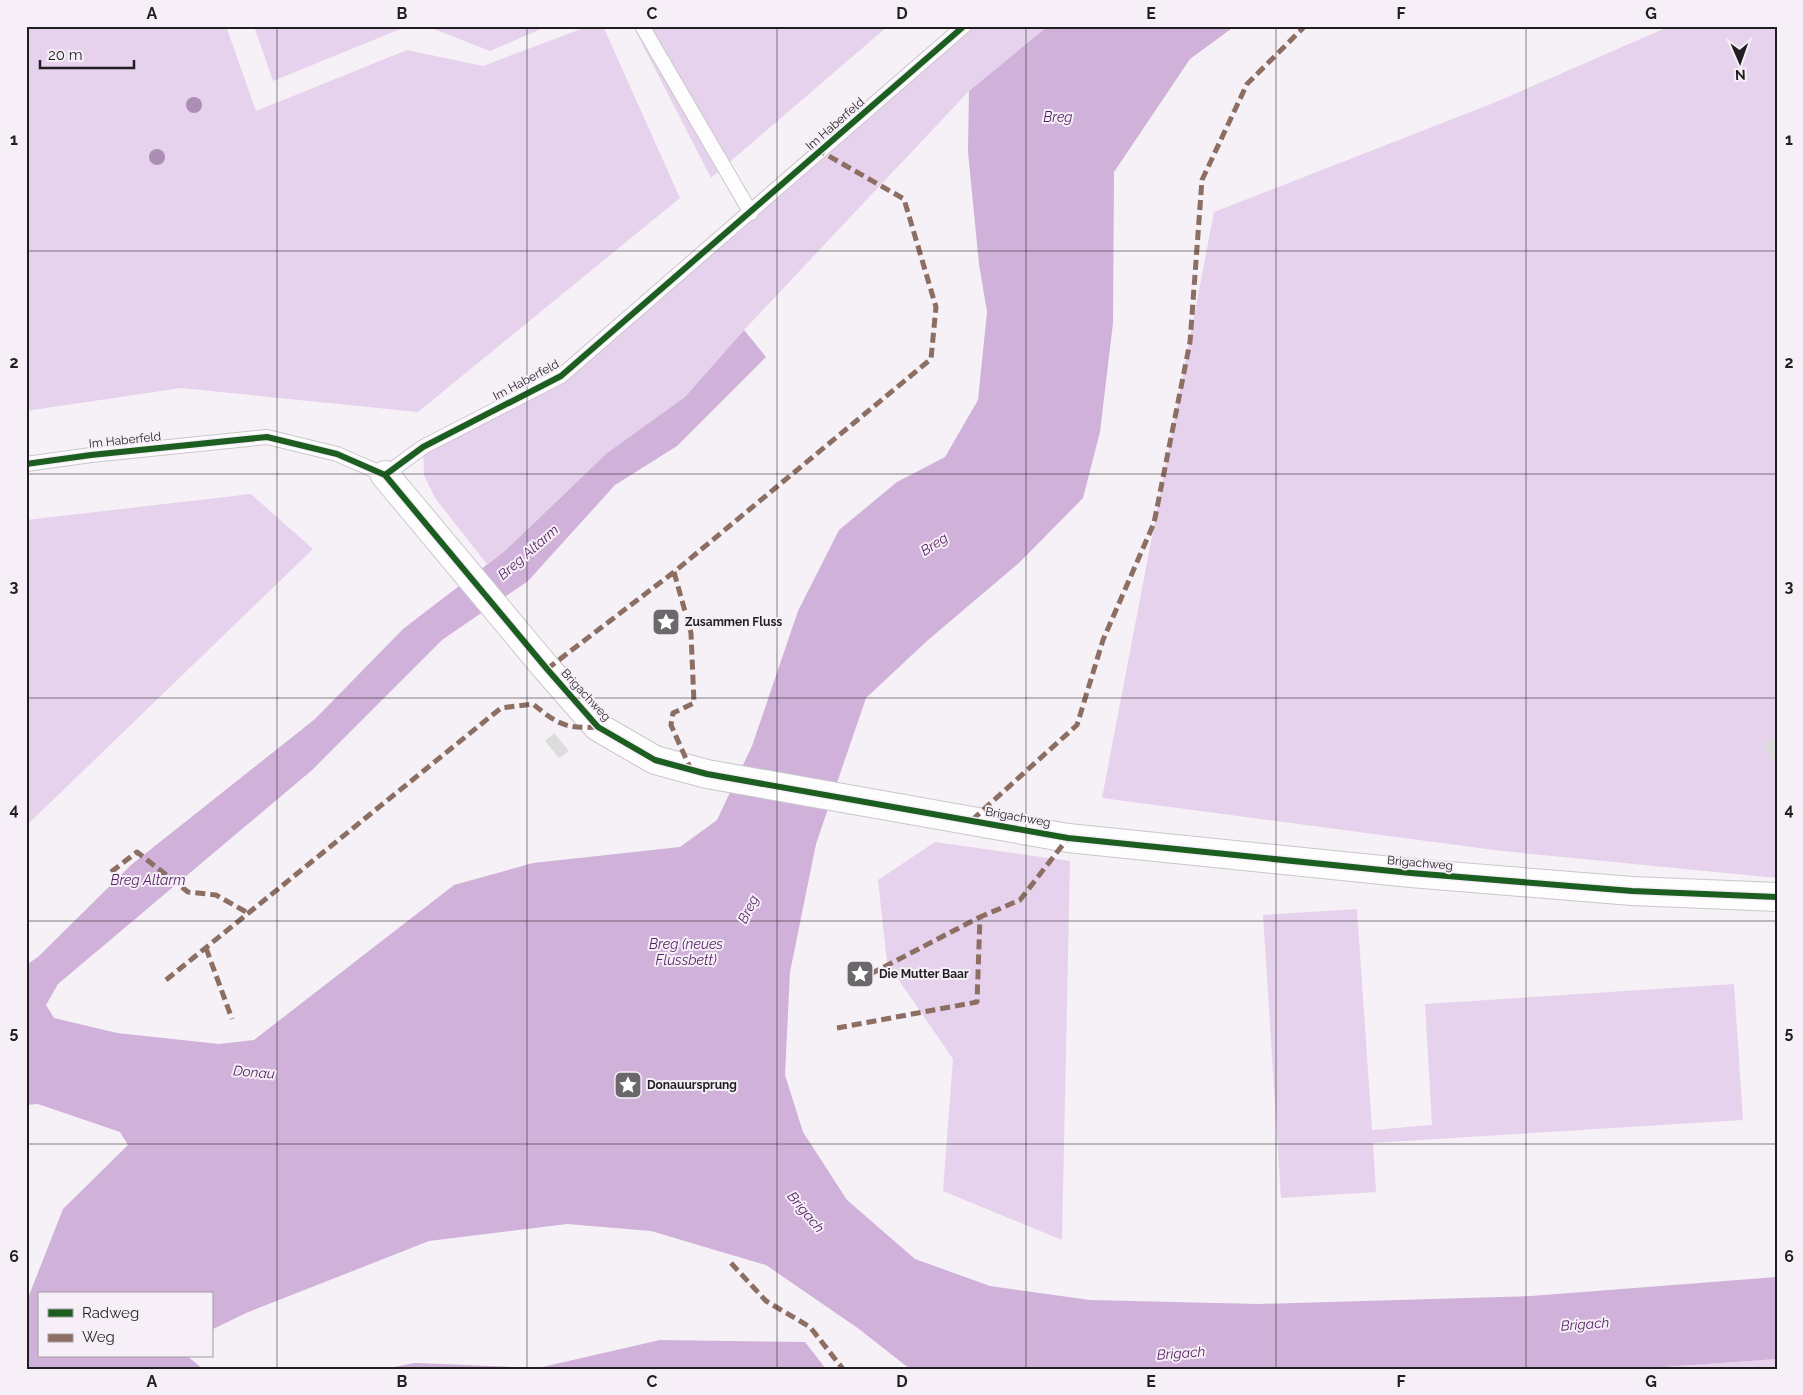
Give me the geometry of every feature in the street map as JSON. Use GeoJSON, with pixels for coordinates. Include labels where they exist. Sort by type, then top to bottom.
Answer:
{"type":"FeatureCollection","features":[{"type":"Feature","properties":{"kind":"street","name":"Brigachweg"},"geometry":{"type":"LineString","coordinates":[[385,475],[422,516],[546,669],[598,727],[655,760],[707,774],[1068,838],[1213,854],[1632,891],[1777,897]]}},
{"type":"Feature","properties":{"kind":"lane"},"geometry":{"type":"LineString","coordinates":[[642,26],[751,213]]}},
{"type":"Feature","properties":{"kind":"lane","name":"Im Haberfeld"},"geometry":{"type":"LineString","coordinates":[[26,464],[91,454],[268,437],[336,454],[385,475],[423,447],[561,376],[751,213],[964,26]]}},
{"type":"Feature","properties":{"kind":"shaded area"},"geometry":{"type":"Polygon","coordinates":[[[26,26],[226,26],[256,111],[407,50],[483,66],[589,26],[603,26],[680,198],[418,412],[181,388],[26,411],[26,26]]]}},
{"type":"Feature","properties":{"kind":"shaded area"},"geometry":{"type":"Polygon","coordinates":[[[254,26],[408,26],[273,81],[254,26]]]}},
{"type":"Feature","properties":{"kind":"shaded area"},"geometry":{"type":"Polygon","coordinates":[[[426,26],[548,26],[490,51],[426,26]]]}},
{"type":"Feature","properties":{"kind":"shaded area"},"geometry":{"type":"Polygon","coordinates":[[[633,26],[888,26],[711,178],[633,26]]]}},
{"type":"Feature","properties":{"kind":"shaded area"},"geometry":{"type":"Polygon","coordinates":[[[964,26],[1048,26],[969,91],[744,330],[685,397],[607,453],[506,550],[487,564],[435,498],[424,475],[423,447],[561,376],[964,26]]]}},
{"type":"Feature","properties":{"kind":"shaded area"},"geometry":{"type":"Polygon","coordinates":[[[1670,26],[1777,26],[1777,878],[1502,851],[1102,798],[1214,212],[1496,102],[1670,26]]]}},
{"type":"Feature","properties":{"kind":"shaded area"},"geometry":{"type":"Polygon","coordinates":[[[251,494],[313,549],[26,826],[26,520],[251,494]]]}},
{"type":"Feature","properties":{"kind":"shaded area"},"geometry":{"type":"Polygon","coordinates":[[[935,842],[1070,861],[1062,1240],[943,1191],[953,1059],[887,963],[878,880],[935,842]]]}},
{"type":"Feature","properties":{"kind":"shaded area"},"geometry":{"type":"Polygon","coordinates":[[[1357,909],[1372,1130],[1432,1125],[1425,1004],[1734,984],[1743,1120],[1373,1143],[1376,1192],[1281,1198],[1263,915],[1357,909]]]}},
{"type":"Feature","properties":{"kind":"shaded area"},"geometry":{"type":"Polygon","coordinates":[[[1777,1359],[1777,1369],[1636,1369],[1777,1359]]]}},
{"type":"Feature","properties":{"kind":"water"},"geometry":{"type":"Polygon","coordinates":[[[1048,26],[1235,26],[1190,59],[1114,172],[1113,323],[1100,432],[1083,498],[1019,563],[928,640],[866,698],[816,844],[790,972],[785,1075],[803,1132],[847,1200],[915,1259],[990,1286],[1090,1300],[1258,1304],[1531,1296],[1777,1277],[1777,1359],[1636,1369],[910,1369],[859,1329],[766,1265],[651,1231],[567,1224],[429,1241],[246,1313],[212,1330],[212,1292],[38,1292],[38,1358],[189,1358],[203,1369],[26,1369],[26,1303],[63,1209],[128,1145],[120,1132],[38,1104],[26,1105],[26,965],[38,957],[131,865],[315,719],[403,629],[506,550],[607,453],[685,397],[744,330],[766,357],[677,446],[615,485],[528,581],[442,640],[311,771],[58,984],[46,1005],[54,1018],[117,1033],[219,1044],[254,1040],[454,885],[533,863],[680,847],[717,820],[752,746],[798,611],[839,530],[897,482],[945,457],[978,400],[987,312],[979,264],[968,152],[969,91],[1048,26]]]}},
{"type":"Feature","properties":{"kind":"water"},"geometry":{"type":"Polygon","coordinates":[[[660,1340],[805,1342],[826,1369],[383,1369],[415,1363],[538,1368],[660,1340]]]}},
{"type":"Feature","properties":{"kind":"building"},"geometry":{"type":"Polygon","coordinates":[[[554,733],[569,751],[559,758],[545,741],[554,733]]]}},
{"type":"Feature","properties":{"kind":"building"},"geometry":{"type":"Polygon","coordinates":[[[1777,736],[1777,768],[1763,744],[1777,736]]]}},
{"type":"Feature","properties":{"kind":"marked path"},"geometry":{"type":"LineString","coordinates":[[972,820],[1077,725],[1103,640],[1154,523],[1190,342],[1202,180],[1247,84],[1305,26]]}},
{"type":"Feature","properties":{"kind":"marked path"},"geometry":{"type":"LineString","coordinates":[[547,669],[674,572],[931,359],[936,307],[904,199],[820,151]]}},
{"type":"Feature","properties":{"kind":"marked path"},"geometry":{"type":"LineString","coordinates":[[674,572],[691,633],[694,703],[673,713],[671,725],[691,770]]}},
{"type":"Feature","properties":{"kind":"marked path"},"geometry":{"type":"LineString","coordinates":[[166,980],[501,708],[533,704],[562,724],[577,727],[598,727]]}},
{"type":"Feature","properties":{"kind":"marked path"},"geometry":{"type":"LineString","coordinates":[[837,1028],[977,1002],[980,917],[1020,900],[1068,838]]}},
{"type":"Feature","properties":{"kind":"marked path"},"geometry":{"type":"LineString","coordinates":[[111,872],[137,852],[188,892],[216,895],[248,913]]}},
{"type":"Feature","properties":{"kind":"marked path"},"geometry":{"type":"LineString","coordinates":[[857,981],[980,917]]}},
{"type":"Feature","properties":{"kind":"marked path"},"geometry":{"type":"LineString","coordinates":[[206,948],[232,1019]]}},
{"type":"Feature","properties":{"kind":"marked path"},"geometry":{"type":"LineString","coordinates":[[731,1263],[766,1301],[810,1327],[843,1369]]}},
{"type":"Feature","properties":{"kind":"cycle path"},"geometry":{"type":"LineString","coordinates":[[385,475],[423,447],[561,376],[964,26]]}},
{"type":"Feature","properties":{"kind":"cycle path"},"geometry":{"type":"LineString","coordinates":[[26,464],[91,455],[267,437],[337,454],[385,475],[547,669],[598,727],[655,760],[707,774],[1068,838],[1411,873],[1632,891],[1777,897]]}},
{"type":"Feature","properties":{"kind":"place","name":"Zusammen Fluss"},"geometry":{"type":"Point","coordinates":[666,622]}},
{"type":"Feature","properties":{"kind":"place","name":"Die Mutter Baar"},"geometry":{"type":"Point","coordinates":[860,974]}},
{"type":"Feature","properties":{"kind":"place","name":"Donauursprung"},"geometry":{"type":"Point","coordinates":[628,1085]}},
{"type":"Feature","properties":{"kind":"water label","name":"Breg"},"geometry":{"type":"Point","coordinates":[1058,117]}},
{"type":"Feature","properties":{"kind":"water label","name":"Breg"},"geometry":{"type":"Point","coordinates":[934,544]}},
{"type":"Feature","properties":{"kind":"water label","name":"Breg Altarm"},"geometry":{"type":"Point","coordinates":[528,552]}},
{"type":"Feature","properties":{"kind":"water label","name":"Breg Altarm"},"geometry":{"type":"Point","coordinates":[148,880]}},
{"type":"Feature","properties":{"kind":"water label","name":"Breg"},"geometry":{"type":"Point","coordinates":[748,909]}},
{"type":"Feature","properties":{"kind":"water label","name":"Breg (neues Flussbett)"},"geometry":{"type":"Point","coordinates":[686,952]}},
{"type":"Feature","properties":{"kind":"water label","name":"Donau"},"geometry":{"type":"Point","coordinates":[254,1072]}},
{"type":"Feature","properties":{"kind":"water label","name":"Brigach"},"geometry":{"type":"Point","coordinates":[806,1212]}},
{"type":"Feature","properties":{"kind":"water label","name":"Brigach"},"geometry":{"type":"Point","coordinates":[1585,1324]}},
{"type":"Feature","properties":{"kind":"water label","name":"Brigach"},"geometry":{"type":"Point","coordinates":[1181,1353]}}]}
